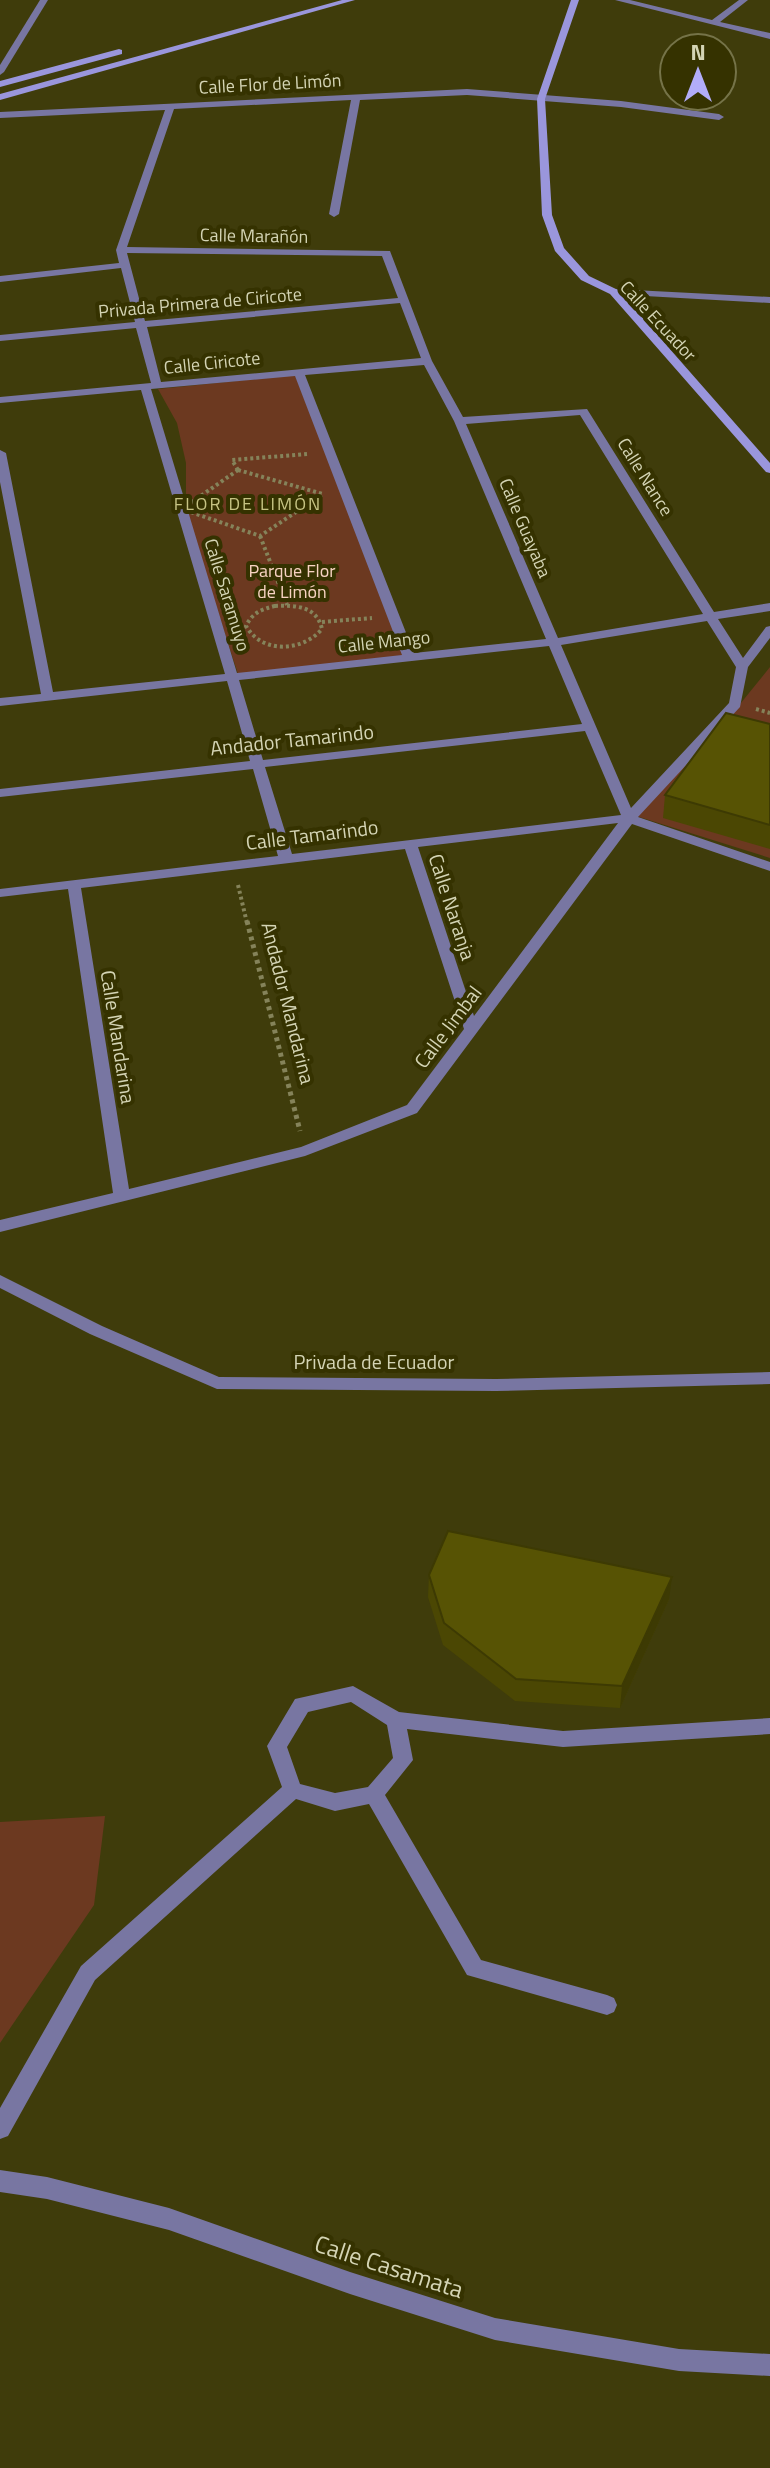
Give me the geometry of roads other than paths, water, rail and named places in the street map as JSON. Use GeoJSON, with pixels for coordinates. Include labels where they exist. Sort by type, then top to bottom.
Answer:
{"type":"FeatureCollection","features":[{"type":"Feature","properties":{"kind":"street"},"geometry":{"type":"LineString","coordinates":[[0,72],[44,0]]}},
{"type":"Feature","properties":{"kind":"street"},"geometry":{"type":"LineString","coordinates":[[0,84],[318,0]]}},
{"type":"Feature","properties":{"kind":"street"},"geometry":{"type":"LineString","coordinates":[[0,97],[351,0]]}},
{"type":"Feature","properties":{"kind":"street","name":"Calle Ecuador"},"geometry":{"type":"LineString","coordinates":[[575,0],[541,99],[547,215],[559,249],[585,278],[614,292],[770,470]]}},
{"type":"Feature","properties":{"kind":"street"},"geometry":{"type":"LineString","coordinates":[[619,0],[770,36]]}},
{"type":"Feature","properties":{"kind":"street"},"geometry":{"type":"LineString","coordinates":[[714,22],[744,0]]}},
{"type":"Feature","properties":{"kind":"street","name":"Calle Flor de Limón"},"geometry":{"type":"LineString","coordinates":[[0,115],[467,92],[621,104],[719,117]]}},
{"type":"Feature","properties":{"kind":"street"},"geometry":{"type":"LineString","coordinates":[[334,214],[356,98]]}},
{"type":"Feature","properties":{"kind":"street"},"geometry":{"type":"LineString","coordinates":[[121,250],[170,107]]}},
{"type":"Feature","properties":{"kind":"street","name":"Calle Marañón"},"geometry":{"type":"LineString","coordinates":[[121,250],[386,253]]}},
{"type":"Feature","properties":{"kind":"street","name":"Calle Saramuyo"},"geometry":{"type":"LineString","coordinates":[[121,250],[182,509],[234,677]]}},
{"type":"Feature","properties":{"kind":"street","name":"Calle Guayaba"},"geometry":{"type":"LineString","coordinates":[[386,253],[427,361],[459,421],[629,818]]}},
{"type":"Feature","properties":{"kind":"street"},"geometry":{"type":"LineString","coordinates":[[0,279],[125,265]]}},
{"type":"Feature","properties":{"kind":"street"},"geometry":{"type":"LineString","coordinates":[[614,292],[770,300]]}},
{"type":"Feature","properties":{"kind":"street","name":"Privada Primera de Ciricote"},"geometry":{"type":"LineString","coordinates":[[0,338],[404,300]]}},
{"type":"Feature","properties":{"kind":"street","name":"Calle Ciricote"},"geometry":{"type":"LineString","coordinates":[[0,400],[427,361]]}},
{"type":"Feature","properties":{"kind":"street"},"geometry":{"type":"LineString","coordinates":[[299,373],[409,657]]}},
{"type":"Feature","properties":{"kind":"street","name":"Calle Nance"},"geometry":{"type":"LineString","coordinates":[[459,421],[583,411],[742,667]]}},
{"type":"Feature","properties":{"kind":"street"},"geometry":{"type":"LineString","coordinates":[[0,453],[48,697]]}},
{"type":"Feature","properties":{"kind":"street","name":"Calle Mango"},"geometry":{"type":"LineString","coordinates":[[0,702],[554,642],[712,619],[770,607]]}},
{"type":"Feature","properties":{"kind":"street","name":"Calle Jimbal"},"geometry":{"type":"LineString","coordinates":[[0,1226],[305,1151],[412,1109],[629,818],[735,704],[742,667],[770,630]]}},
{"type":"Feature","properties":{"kind":"street"},"geometry":{"type":"LineString","coordinates":[[234,677],[286,858]]}},
{"type":"Feature","properties":{"kind":"street","name":"Andador Tamarindo"},"geometry":{"type":"LineString","coordinates":[[0,793],[589,727]]}},
{"type":"Feature","properties":{"kind":"street"},"geometry":{"type":"LineString","coordinates":[[629,818],[770,867]]}},
{"type":"Feature","properties":{"kind":"street","name":"Calle Tamarindo"},"geometry":{"type":"LineString","coordinates":[[0,893],[629,818]]}},
{"type":"Feature","properties":{"kind":"street","name":"Calle Naranja"},"geometry":{"type":"LineString","coordinates":[[410,844],[471,1029]]}},
{"type":"Feature","properties":{"kind":"street","name":"Calle Mandarina"},"geometry":{"type":"LineString","coordinates":[[74,884],[122,1197]]}},
{"type":"Feature","properties":{"kind":"street","name":"Privada de Ecuador"},"geometry":{"type":"LineString","coordinates":[[0,1281],[96,1330],[217,1383],[496,1385],[770,1378]]}},
{"type":"Feature","properties":{"kind":"street"},"geometry":{"type":"LineString","coordinates":[[293,1790],[277,1746],[302,1705],[353,1694],[396,1720],[563,1739],[770,1726]]}},
{"type":"Feature","properties":{"kind":"street"},"geometry":{"type":"LineString","coordinates":[[293,1790],[335,1802],[374,1794],[403,1760],[396,1720]]}},
{"type":"Feature","properties":{"kind":"street"},"geometry":{"type":"LineString","coordinates":[[0,2129],[88,1973],[293,1790]]}},
{"type":"Feature","properties":{"kind":"street"},"geometry":{"type":"LineString","coordinates":[[374,1794],[474,1968],[607,2005]]}},
{"type":"Feature","properties":{"kind":"street","name":"Calle Casamata"},"geometry":{"type":"LineString","coordinates":[[0,2181],[47,2188],[169,2219],[350,2283],[495,2329],[679,2360],[770,2365]]}},
{"type":"Feature","properties":{"kind":"district","name":"FLOR DE LIMÓN"},"geometry":{"type":"Point","coordinates":[248,504]}},
{"type":"Feature","properties":{"kind":"park label","name":"Parque Flor de Limón"},"geometry":{"type":"Point","coordinates":[292,581]}}]}
